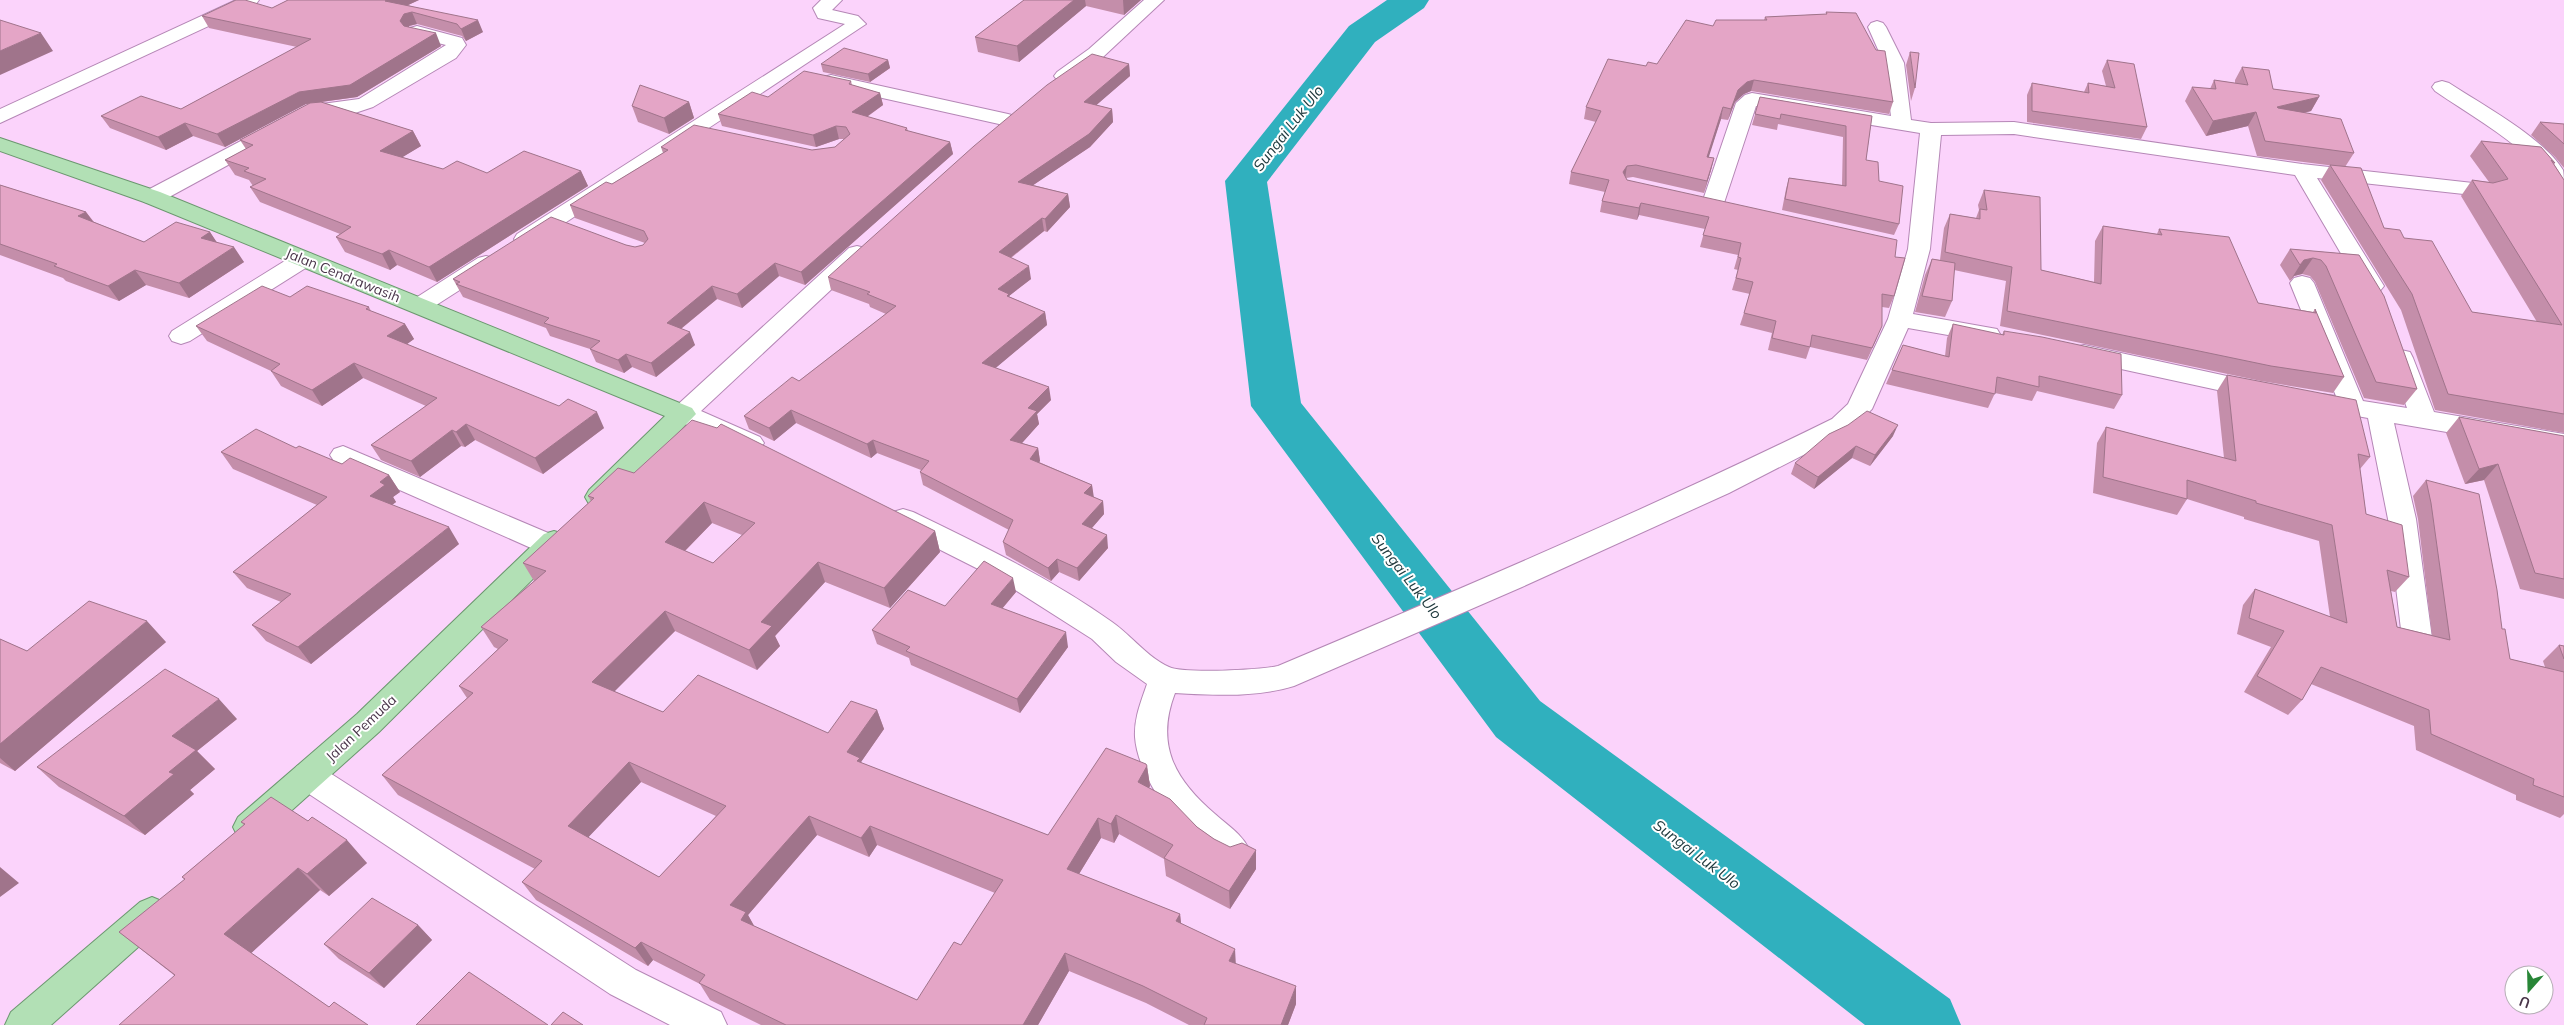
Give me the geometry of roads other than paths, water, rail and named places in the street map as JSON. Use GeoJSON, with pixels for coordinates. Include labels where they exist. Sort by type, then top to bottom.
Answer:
{"type":"FeatureCollection","features":[{"type":"Feature","properties":{"kind":"main road","name":"Jalan Cendrawasih"},"geometry":{"type":"LineString","coordinates":[[0,144],[152,197],[684,414]]}},
{"type":"Feature","properties":{"kind":"main road","name":"Jalan Pemuda"},"geometry":{"type":"LineString","coordinates":[[228,846],[368,723],[684,414]]}},
{"type":"Feature","properties":{"kind":"main road"},"geometry":{"type":"LineString","coordinates":[[24,1025],[170,896]]}},
{"type":"Feature","properties":{"kind":"street"},"geometry":{"type":"LineString","coordinates":[[0,117],[250,0]]}},
{"type":"Feature","properties":{"kind":"street"},"geometry":{"type":"LineString","coordinates":[[419,306],[857,24],[852,20],[824,14],[822,8],[833,0]]}},
{"type":"Feature","properties":{"kind":"street"},"geometry":{"type":"LineString","coordinates":[[1048,86],[1096,53],[1155,0]]}},
{"type":"Feature","properties":{"kind":"street"},"geometry":{"type":"LineString","coordinates":[[1876,27],[1894,63],[1902,124]]}},
{"type":"Feature","properties":{"kind":"street"},"geometry":{"type":"LineString","coordinates":[[152,197],[314,110],[355,107],[366,103],[449,54],[457,45],[455,42],[417,32]]}},
{"type":"Feature","properties":{"kind":"street"},"geometry":{"type":"LineString","coordinates":[[785,71],[1014,114],[988,136]]}},
{"type":"Feature","properties":{"kind":"street"},"geometry":{"type":"LineString","coordinates":[[2442,87],[2525,143],[2546,162],[2564,186]]}},
{"type":"Feature","properties":{"kind":"street"},"geometry":{"type":"LineString","coordinates":[[1714,203],[1747,101],[1761,100],[1931,129],[2014,128],[2302,170],[2482,190]]}},
{"type":"Feature","properties":{"kind":"street"},"geometry":{"type":"LineString","coordinates":[[695,129],[723,135]]}},
{"type":"Feature","properties":{"kind":"street"},"geometry":{"type":"LineString","coordinates":[[883,509],[1008,571],[1103,632],[1127,654],[1164,680],[1233,683],[1283,677],[1512,579],[1719,486],[1841,425],[1859,409],[1900,319],[1909,247],[1931,129]]}},
{"type":"Feature","properties":{"kind":"street"},"geometry":{"type":"LineString","coordinates":[[2302,170],[2383,304]]}},
{"type":"Feature","properties":{"kind":"street"},"geometry":{"type":"LineString","coordinates":[[554,220],[580,229]]}},
{"type":"Feature","properties":{"kind":"street"},"geometry":{"type":"LineString","coordinates":[[776,456],[723,429],[684,414],[823,283],[875,237]]}},
{"type":"Feature","properties":{"kind":"street"},"geometry":{"type":"LineString","coordinates":[[181,336],[304,259]]}},
{"type":"Feature","properties":{"kind":"street"},"geometry":{"type":"LineString","coordinates":[[2302,283],[2366,410],[2402,519],[2417,638]]}},
{"type":"Feature","properties":{"kind":"street"},"geometry":{"type":"LineString","coordinates":[[1900,319],[2006,337]]}},
{"type":"Feature","properties":{"kind":"street"},"geometry":{"type":"LineString","coordinates":[[2395,334],[2424,420]]}},
{"type":"Feature","properties":{"kind":"street"},"geometry":{"type":"LineString","coordinates":[[2064,348],[2288,396],[2564,443]]}},
{"type":"Feature","properties":{"kind":"street"},"geometry":{"type":"LineString","coordinates":[[343,455],[567,529]]}},
{"type":"Feature","properties":{"kind":"street"},"geometry":{"type":"LineString","coordinates":[[1164,680],[1153,713],[1151,741],[1156,764],[1167,786],[1182,807],[1232,849]]}},
{"type":"Feature","properties":{"kind":"street"},"geometry":{"type":"LineString","coordinates":[[308,776],[623,982],[694,1022]]}},
{"type":"Feature","properties":{"kind":"waterway","name":"Sungai Luk Ulo"},"geometry":{"type":"LineString","coordinates":[[1411,0],[1362,34],[1246,181],[1276,406],[1518,719],[1924,1025]]}}]}
